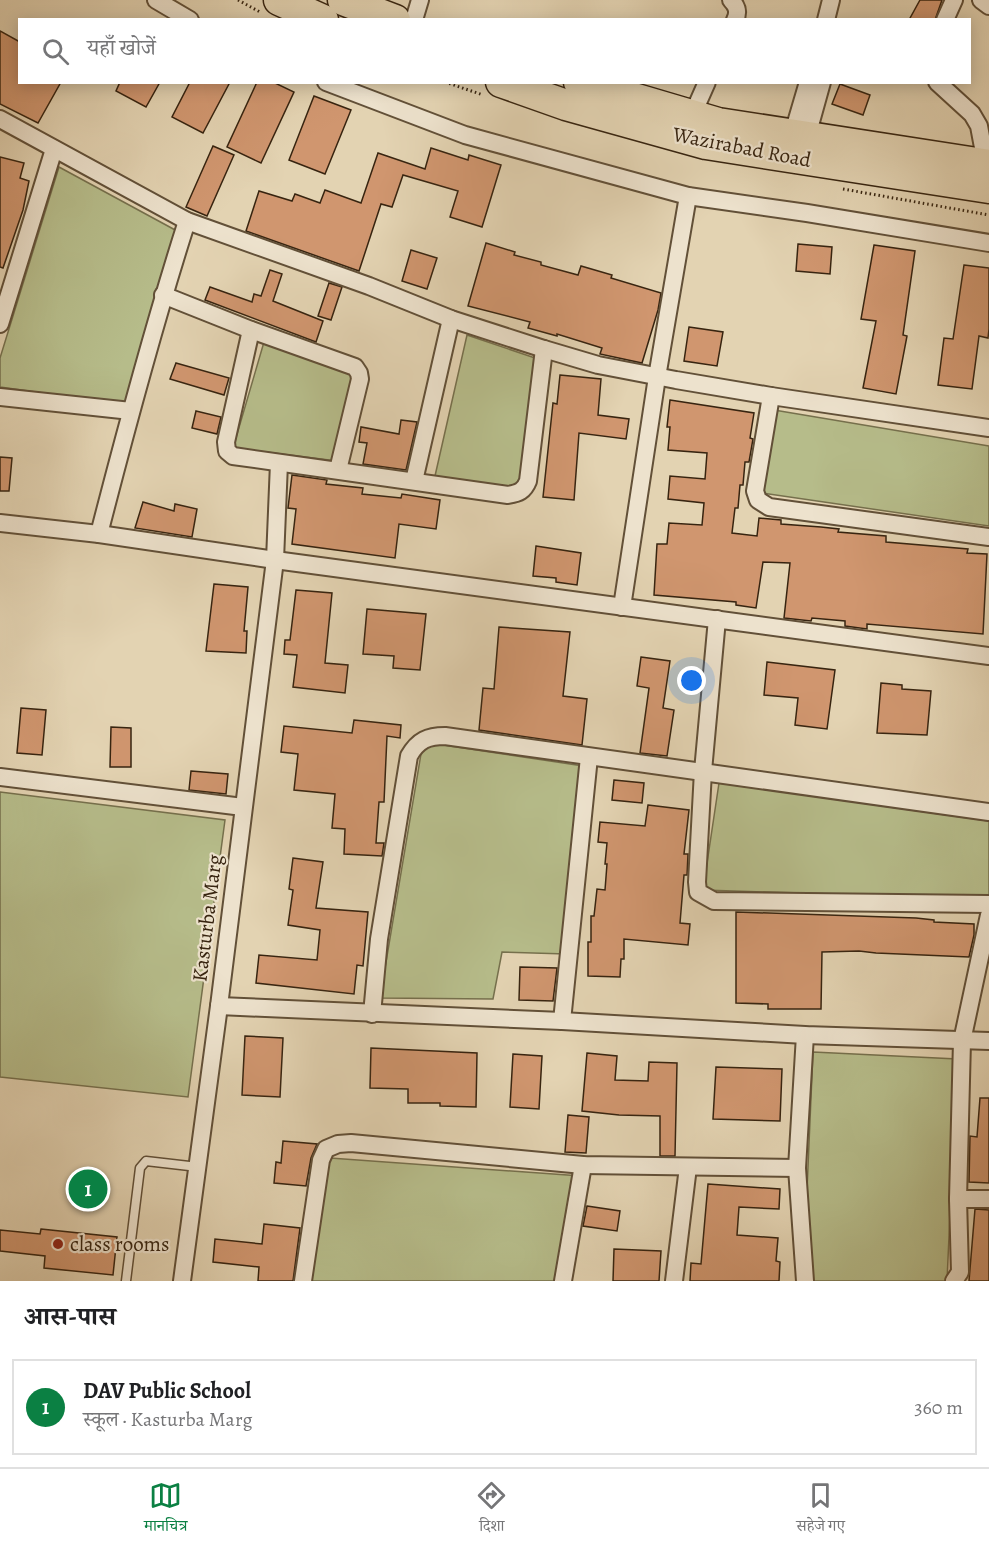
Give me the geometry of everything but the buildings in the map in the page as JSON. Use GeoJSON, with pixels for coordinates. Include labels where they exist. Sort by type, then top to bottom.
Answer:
{"type":"FeatureCollection","features":[{"type":"Feature","properties":{"kind":"highway"},"geometry":{"type":"LineString","coordinates":[[279,0],[319,18]]}},
{"type":"Feature","properties":{"kind":"highway"},"geometry":{"type":"LineString","coordinates":[[343,0],[390,18]]}},
{"type":"Feature","properties":{"kind":"highway","name":"Wazirabad Road"},"geometry":{"type":"LineString","coordinates":[[507,84],[566,105],[706,144],[988,176]]}},
{"type":"Feature","properties":{"kind":"highway","name":"Wazirabad Road"},"geometry":{"type":"LineString","coordinates":[[586,84],[718,123],[800,135],[988,176]]}},
{"type":"Feature","properties":{"kind":"street"},"geometry":{"type":"LineString","coordinates":[[156,0],[187,18]]}},
{"type":"Feature","properties":{"kind":"street"},"geometry":{"type":"LineString","coordinates":[[415,18],[420,0]]}},
{"type":"Feature","properties":{"kind":"street"},"geometry":{"type":"LineString","coordinates":[[731,0],[736,5],[738,14],[736,18]]}},
{"type":"Feature","properties":{"kind":"street"},"geometry":{"type":"LineString","coordinates":[[826,18],[831,0]]}},
{"type":"Feature","properties":{"kind":"street"},"geometry":{"type":"LineString","coordinates":[[838,18],[842,0]]}},
{"type":"Feature","properties":{"kind":"street"},"geometry":{"type":"LineString","coordinates":[[946,18],[954,0]]}},
{"type":"Feature","properties":{"kind":"street"},"geometry":{"type":"LineString","coordinates":[[981,0],[989,6]]}},
{"type":"Feature","properties":{"kind":"street"},"geometry":{"type":"LineString","coordinates":[[331,84],[465,135],[688,196],[989,243]]}},
{"type":"Feature","properties":{"kind":"street"},"geometry":{"type":"LineString","coordinates":[[692,116],[706,84]]}},
{"type":"Feature","properties":{"kind":"street"},"geometry":{"type":"LineString","coordinates":[[800,135],[808,84]]}},
{"type":"Feature","properties":{"kind":"street"},"geometry":{"type":"LineString","coordinates":[[800,135],[821,84]]}},
{"type":"Feature","properties":{"kind":"street"},"geometry":{"type":"LineString","coordinates":[[939,84],[972,114],[979,126],[988,176]]}},
{"type":"Feature","properties":{"kind":"street"},"geometry":{"type":"LineString","coordinates":[[0,119],[187,221],[369,286],[451,319],[544,349],[598,365],[657,377],[989,428]]}},
{"type":"Feature","properties":{"kind":"street"},"geometry":{"type":"LineString","coordinates":[[0,324],[54,149]]}},
{"type":"Feature","properties":{"kind":"street"},"geometry":{"type":"LineString","coordinates":[[622,607],[657,377],[688,196]]}},
{"type":"Feature","properties":{"kind":"street"},"geometry":{"type":"LineString","coordinates":[[99,534],[163,295],[187,221]]}},
{"type":"Feature","properties":{"kind":"street"},"geometry":{"type":"LineString","coordinates":[[163,295],[251,330],[355,367],[360,379],[338,471]]}},
{"type":"Feature","properties":{"kind":"street"},"geometry":{"type":"LineString","coordinates":[[414,481],[451,319]]}},
{"type":"Feature","properties":{"kind":"street"},"geometry":{"type":"LineString","coordinates":[[251,330],[226,442],[227,451],[233,456],[508,495],[519,493],[526,488],[528,481],[544,349]]}},
{"type":"Feature","properties":{"kind":"street"},"geometry":{"type":"LineString","coordinates":[[771,396],[755,491],[758,500],[769,507],[989,537]]}},
{"type":"Feature","properties":{"kind":"street"},"geometry":{"type":"LineString","coordinates":[[0,397],[131,411]]}},
{"type":"Feature","properties":{"kind":"street","name":"Kasturba Marg"},"geometry":{"type":"LineString","coordinates":[[182,1281],[219,1006],[274,560],[279,463]]}},
{"type":"Feature","properties":{"kind":"street"},"geometry":{"type":"LineString","coordinates":[[0,523],[99,534],[274,560],[989,656]]}},
{"type":"Feature","properties":{"kind":"street"},"geometry":{"type":"LineString","coordinates":[[717,619],[703,771],[698,892],[714,901],[989,904]]}},
{"type":"Feature","properties":{"kind":"street"},"geometry":{"type":"LineString","coordinates":[[372,1014],[379,939],[409,756],[422,739],[445,736],[989,812]]}},
{"type":"Feature","properties":{"kind":"street"},"geometry":{"type":"LineString","coordinates":[[562,1021],[589,756]]}},
{"type":"Feature","properties":{"kind":"street"},"geometry":{"type":"LineString","coordinates":[[0,777],[243,807]]}},
{"type":"Feature","properties":{"kind":"street"},"geometry":{"type":"LineString","coordinates":[[954,1281],[960,1272],[958,1199],[962,1041],[989,915]]}},
{"type":"Feature","properties":{"kind":"street"},"geometry":{"type":"LineString","coordinates":[[219,1006],[562,1021],[805,1035],[989,1041]]}},
{"type":"Feature","properties":{"kind":"street"},"geometry":{"type":"LineString","coordinates":[[805,1035],[797,1168],[805,1281]]}},
{"type":"Feature","properties":{"kind":"street"},"geometry":{"type":"LineString","coordinates":[[303,1281],[321,1160],[326,1149],[338,1144],[351,1143],[583,1165],[797,1168]]}},
{"type":"Feature","properties":{"kind":"street"},"geometry":{"type":"LineString","coordinates":[[563,1281],[583,1165]]}},
{"type":"Feature","properties":{"kind":"street"},"geometry":{"type":"LineString","coordinates":[[674,1281],[688,1167]]}},
{"type":"Feature","properties":{"kind":"street"},"geometry":{"type":"LineString","coordinates":[[958,1199],[989,1199]]}},
{"type":"Feature","properties":{"kind":"lane"},"geometry":{"type":"LineString","coordinates":[[126,1281],[140,1168],[146,1161],[198,1167]]}},
{"type":"Feature","properties":{"kind":"green space"},"geometry":{"type":"Polygon","coordinates":[[[59,167],[177,231],[129,405],[0,387],[0,358],[59,167]]]}},
{"type":"Feature","properties":{"kind":"green space"},"geometry":{"type":"Polygon","coordinates":[[[467,335],[544,361],[522,489],[435,476],[467,335]]]}},
{"type":"Feature","properties":{"kind":"green space"},"geometry":{"type":"Polygon","coordinates":[[[264,342],[363,376],[337,461],[233,448],[264,342]]]}},
{"type":"Feature","properties":{"kind":"green space"},"geometry":{"type":"Polygon","coordinates":[[[774,410],[989,446],[989,526],[762,493],[774,410]]]}},
{"type":"Feature","properties":{"kind":"green space"},"geometry":{"type":"Polygon","coordinates":[[[423,742],[590,767],[566,954],[502,952],[493,999],[380,998],[423,742]]]}},
{"type":"Feature","properties":{"kind":"green space"},"geometry":{"type":"Polygon","coordinates":[[[719,783],[989,821],[989,899],[703,890],[719,783]]]}},
{"type":"Feature","properties":{"kind":"green space"},"geometry":{"type":"Polygon","coordinates":[[[0,792],[225,820],[188,1097],[0,1077],[0,792]]]}},
{"type":"Feature","properties":{"kind":"green space"},"geometry":{"type":"Polygon","coordinates":[[[813,1052],[957,1059],[947,1281],[803,1281],[813,1052]]]}},
{"type":"Feature","properties":{"kind":"green space"},"geometry":{"type":"Polygon","coordinates":[[[330,1158],[581,1176],[561,1281],[310,1281],[330,1158]]]}},
{"type":"Feature","properties":{"kind":"place","name":"DAV Public School"},"geometry":{"type":"Point","coordinates":[88,1189]}},
{"type":"Feature","properties":{"kind":"place","name":"class rooms"},"geometry":{"type":"Point","coordinates":[58,1244]}}]}
